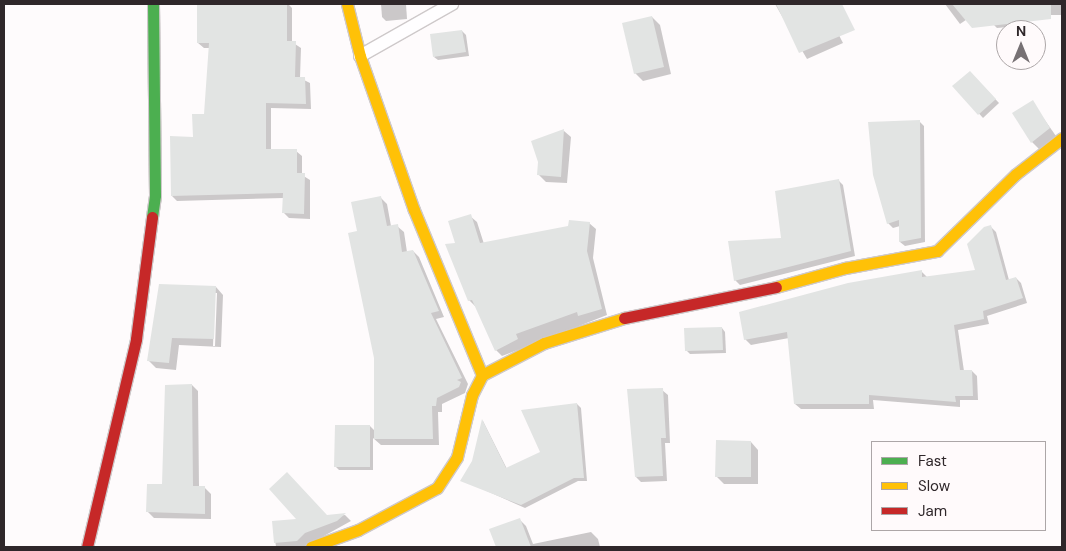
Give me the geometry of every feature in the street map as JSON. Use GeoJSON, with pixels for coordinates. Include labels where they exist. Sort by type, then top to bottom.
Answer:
{"type":"FeatureCollection","features":[{"type":"Feature","properties":{"kind":"street"},"geometry":{"type":"LineString","coordinates":[[87,547],[136,338],[155,195],[153,4]]}},
{"type":"Feature","properties":{"kind":"street"},"geometry":{"type":"LineString","coordinates":[[347,4],[360,56],[414,210],[482,375]]}},
{"type":"Feature","properties":{"kind":"street"},"geometry":{"type":"LineString","coordinates":[[312,547],[358,530],[437,488],[457,458],[472,395],[482,375],[544,343],[634,316],[758,292],[845,268],[937,251],[1016,174],[1062,138]]}},
{"type":"Feature","properties":{"kind":"lane"},"geometry":{"type":"LineString","coordinates":[[360,56],[452,4]]}},
{"type":"Feature","properties":{"kind":"building"},"geometry":{"type":"Polygon","coordinates":[[[197,4],[287,4],[287,41],[296,41],[295,77],[305,77],[306,104],[266,103],[266,149],[297,149],[297,173],[305,173],[304,214],[282,213],[283,193],[171,196],[170,136],[193,137],[192,114],[204,114],[209,43],[197,43],[197,4]]]}},
{"type":"Feature","properties":{"kind":"building"},"geometry":{"type":"Polygon","coordinates":[[[776,4],[842,4],[855,30],[799,53],[776,4]]]}},
{"type":"Feature","properties":{"kind":"building"},"geometry":{"type":"Polygon","coordinates":[[[952,4],[1051,4],[1051,19],[996,20],[996,25],[972,28],[952,4]]]}},
{"type":"Feature","properties":{"kind":"building"},"geometry":{"type":"Polygon","coordinates":[[[652,16],[664,67],[634,74],[622,23],[652,16]]]}},
{"type":"Feature","properties":{"kind":"building"},"geometry":{"type":"Polygon","coordinates":[[[462,30],[466,52],[433,57],[430,34],[462,30]]]}},
{"type":"Feature","properties":{"kind":"building"},"geometry":{"type":"Polygon","coordinates":[[[970,71],[996,99],[978,115],[952,86],[970,71]]]}},
{"type":"Feature","properties":{"kind":"building"},"geometry":{"type":"Polygon","coordinates":[[[1033,100],[1050,128],[1031,143],[1012,113],[1033,100]]]}},
{"type":"Feature","properties":{"kind":"building"},"geometry":{"type":"Polygon","coordinates":[[[920,120],[921,238],[899,242],[899,220],[887,224],[873,175],[868,122],[920,120]]]}},
{"type":"Feature","properties":{"kind":"building"},"geometry":{"type":"Polygon","coordinates":[[[564,129],[561,177],[537,175],[538,162],[531,141],[564,129]]]}},
{"type":"Feature","properties":{"kind":"building"},"geometry":{"type":"Polygon","coordinates":[[[839,179],[851,251],[734,281],[728,241],[781,238],[775,191],[839,179]]]}},
{"type":"Feature","properties":{"kind":"building"},"geometry":{"type":"Polygon","coordinates":[[[381,196],[387,226],[398,224],[402,252],[413,250],[439,311],[431,313],[462,378],[457,380],[461,382],[459,387],[437,398],[436,406],[432,406],[433,439],[374,439],[374,358],[348,233],[357,231],[351,202],[381,196]]]}},
{"type":"Feature","properties":{"kind":"building"},"geometry":{"type":"Polygon","coordinates":[[[471,214],[480,243],[568,226],[569,220],[590,222],[587,251],[602,309],[578,316],[577,312],[516,334],[518,339],[495,351],[472,300],[468,301],[445,244],[455,243],[448,221],[471,214]]]}},
{"type":"Feature","properties":{"kind":"building"},"geometry":{"type":"Polygon","coordinates":[[[991,225],[1006,280],[1016,277],[1023,298],[983,311],[984,319],[954,325],[960,370],[972,370],[973,396],[955,396],[956,402],[869,395],[869,404],[794,404],[787,332],[744,340],[739,312],[848,283],[922,270],[922,277],[975,270],[967,244],[984,227],[991,225]]]}},
{"type":"Feature","properties":{"kind":"building"},"geometry":{"type":"Polygon","coordinates":[[[159,284],[216,286],[214,339],[172,338],[169,363],[147,361],[159,284]]]}},
{"type":"Feature","properties":{"kind":"building"},"geometry":{"type":"Polygon","coordinates":[[[722,327],[723,350],[685,351],[684,328],[722,327]]]}},
{"type":"Feature","properties":{"kind":"building"},"geometry":{"type":"Polygon","coordinates":[[[192,384],[193,486],[205,486],[205,514],[146,512],[147,484],[162,484],[165,385],[192,384]]]}},
{"type":"Feature","properties":{"kind":"building"},"geometry":{"type":"Polygon","coordinates":[[[663,388],[666,438],[661,438],[663,476],[635,477],[627,389],[663,388]]]}},
{"type":"Feature","properties":{"kind":"building"},"geometry":{"type":"Polygon","coordinates":[[[577,403],[584,478],[574,478],[521,505],[460,481],[472,461],[482,419],[506,468],[540,452],[521,410],[577,403]]]}},
{"type":"Feature","properties":{"kind":"building"},"geometry":{"type":"Polygon","coordinates":[[[335,425],[370,425],[370,467],[334,467],[335,425]]]}},
{"type":"Feature","properties":{"kind":"building"},"geometry":{"type":"Polygon","coordinates":[[[716,440],[751,441],[751,477],[715,477],[716,440]]]}},
{"type":"Feature","properties":{"kind":"building"},"geometry":{"type":"Polygon","coordinates":[[[287,472],[327,515],[346,513],[337,521],[305,533],[297,541],[274,543],[272,521],[296,519],[269,489],[287,472]]]}},
{"type":"Feature","properties":{"kind":"building"},"geometry":{"type":"Polygon","coordinates":[[[520,518],[531,547],[496,547],[489,529],[520,518]]]}},
{"type":"Feature","properties":{"kind":"traffic: fast"},"geometry":{"type":"LineString","coordinates":[[152,217],[155,195],[153,4]]}},
{"type":"Feature","properties":{"kind":"traffic: slow"},"geometry":{"type":"LineString","coordinates":[[347,4],[360,56],[414,210],[482,375]]}},
{"type":"Feature","properties":{"kind":"traffic: slow"},"geometry":{"type":"LineString","coordinates":[[776,287],[845,268],[937,251],[1016,174],[1062,138]]}},
{"type":"Feature","properties":{"kind":"traffic: slow"},"geometry":{"type":"LineString","coordinates":[[311,547],[358,530],[437,488],[457,457],[472,395],[482,375],[544,343],[624,318]]}},
{"type":"Feature","properties":{"kind":"traffic: jam"},"geometry":{"type":"LineString","coordinates":[[87,547],[136,339],[152,217]]}},
{"type":"Feature","properties":{"kind":"traffic: jam"},"geometry":{"type":"LineString","coordinates":[[624,318],[776,287]]}}]}
